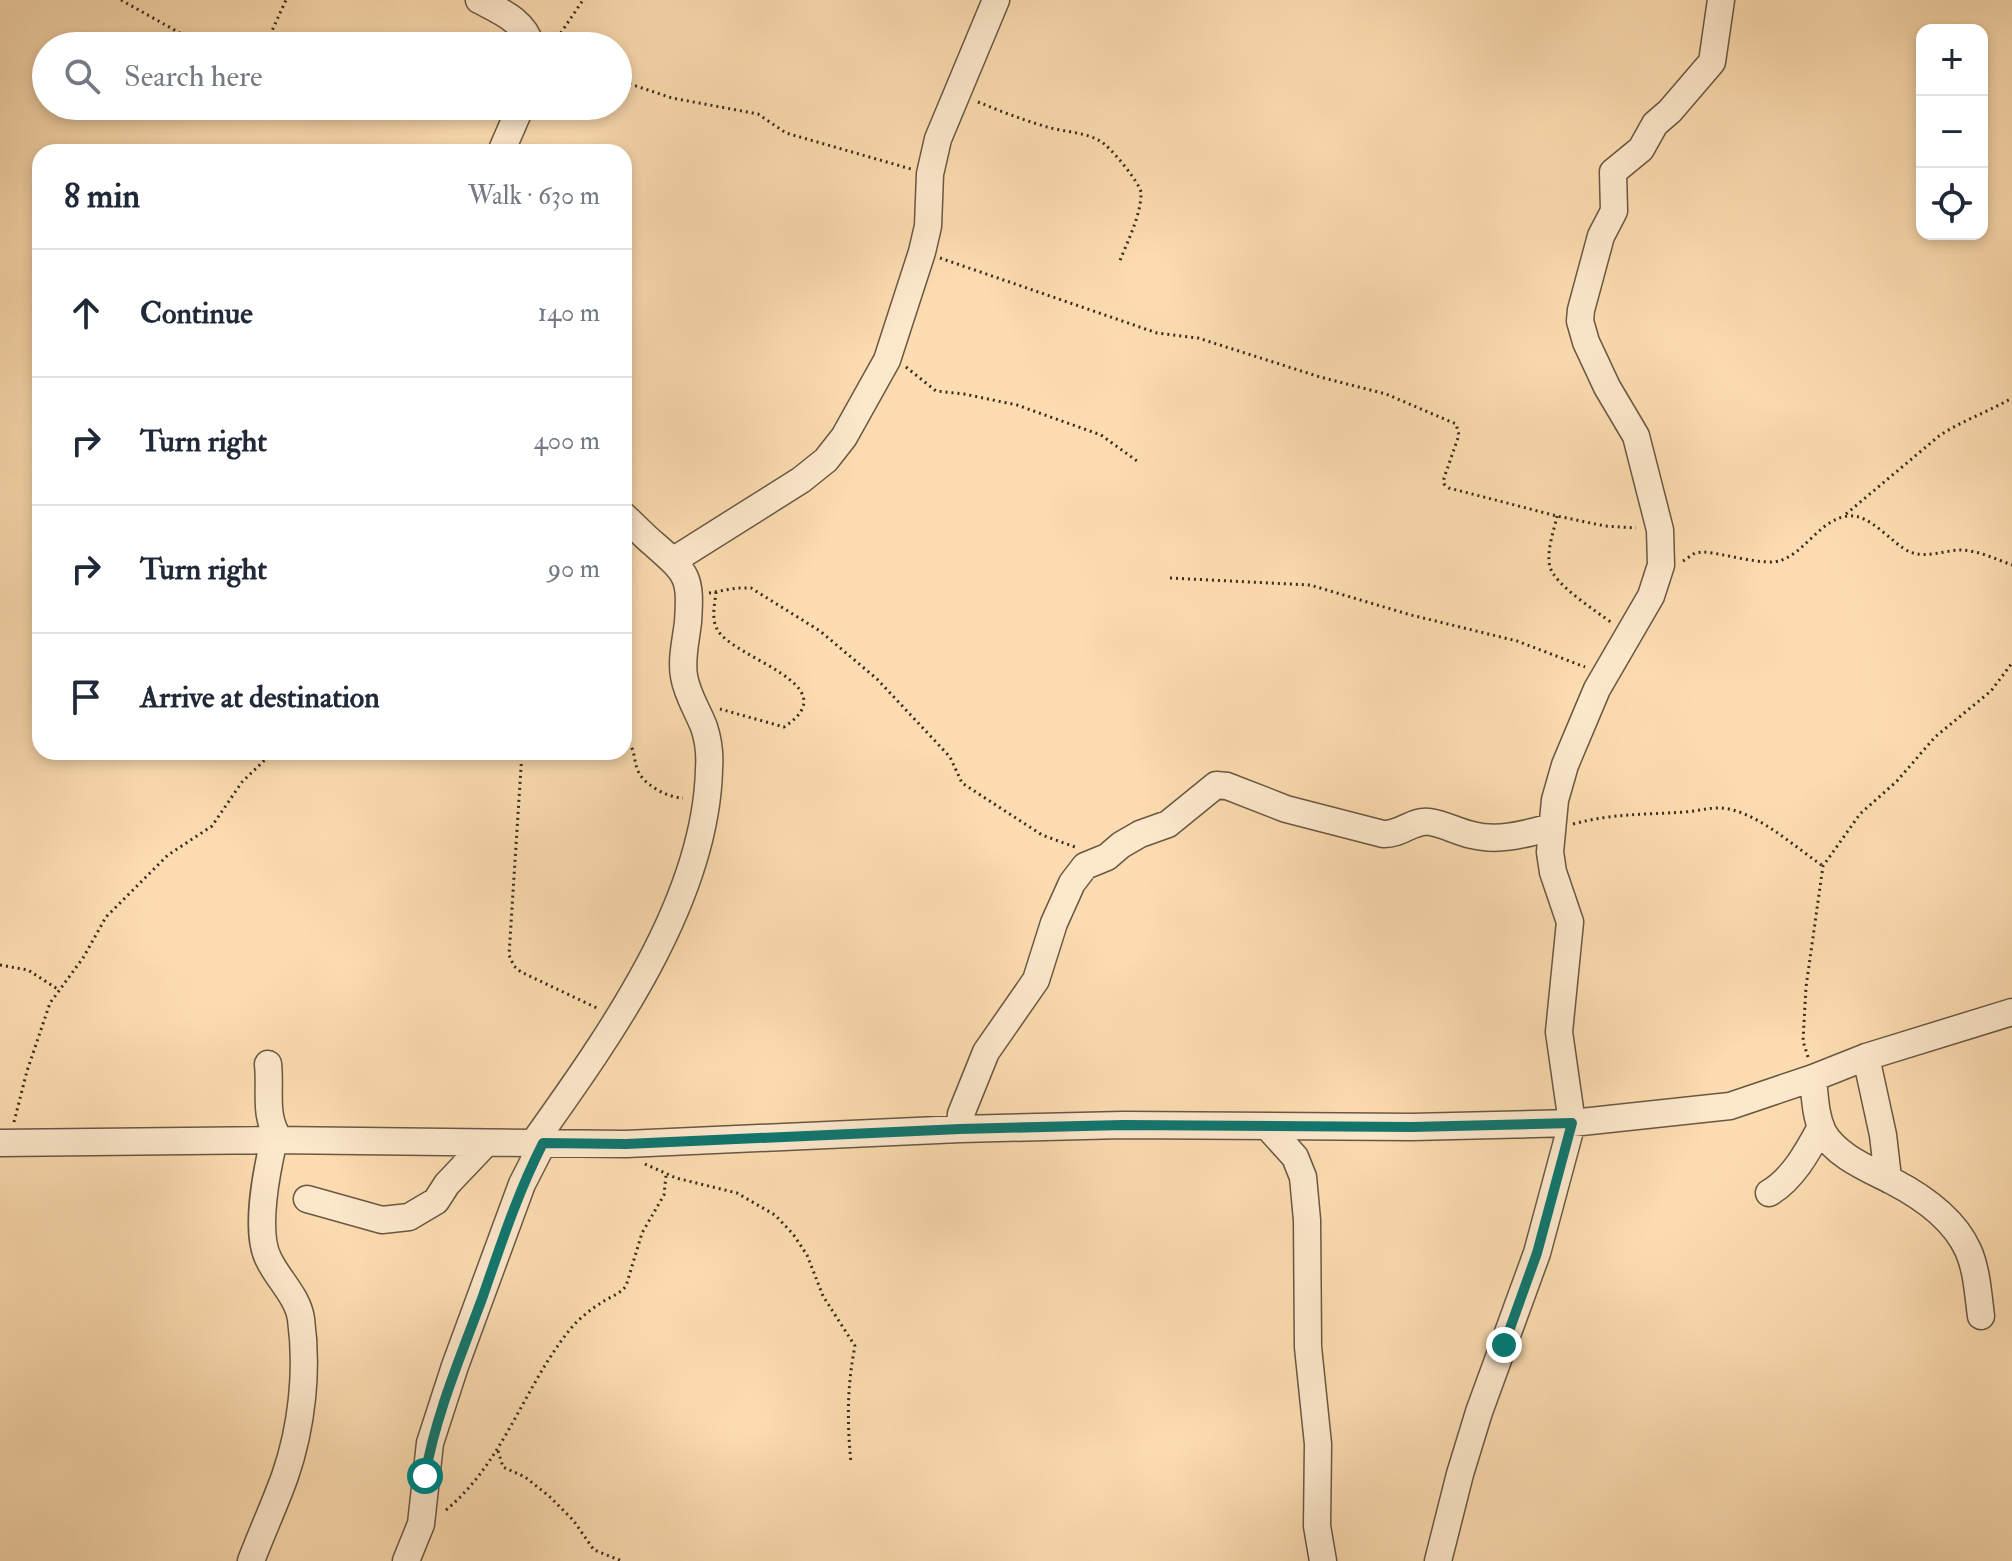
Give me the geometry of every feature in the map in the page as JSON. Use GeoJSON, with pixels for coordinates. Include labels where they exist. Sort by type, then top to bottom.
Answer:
{"type":"FeatureCollection","features":[{"type":"Feature","properties":{"kind":"street"},"geometry":{"type":"LineString","coordinates":[[479,0],[517,22],[526,32]]}},
{"type":"Feature","properties":{"kind":"street"},"geometry":{"type":"LineString","coordinates":[[674,560],[801,480],[826,460],[844,437],[887,360],[928,226],[930,174],[938,139],[996,0]]}},
{"type":"Feature","properties":{"kind":"street"},"geometry":{"type":"LineString","coordinates":[[1438,1561],[1479,1412],[1537,1253],[1572,1123],[1559,1032],[1570,922],[1553,872],[1555,800],[1565,765],[1604,674],[1658,580],[1661,565],[1660,530],[1636,436],[1607,387],[1586,342],[1580,321],[1581,310],[1601,236],[1614,211],[1613,172],[1641,149],[1655,124],[1712,62],[1721,0]]}},
{"type":"Feature","properties":{"kind":"street"},"geometry":{"type":"LineString","coordinates":[[504,144],[515,120]]}},
{"type":"Feature","properties":{"kind":"street"},"geometry":{"type":"LineString","coordinates":[[406,1561],[421,1524],[430,1443],[538,1142],[599,1050],[658,946],[681,898],[705,814],[709,768],[707,743],[704,727],[687,691],[683,666],[703,594],[674,560],[632,523]]}},
{"type":"Feature","properties":{"kind":"street"},"geometry":{"type":"LineString","coordinates":[[960,1129],[961,1114],[986,1052],[1036,980],[1054,923],[1072,883],[1085,866],[1099,861],[1131,839],[1173,821],[1216,785],[1227,786],[1286,809],[1383,834],[1394,834],[1419,822],[1494,839],[1552,827]]}},
{"type":"Feature","properties":{"kind":"street"},"geometry":{"type":"LineString","coordinates":[[5,1143],[277,1140],[626,1144],[960,1129],[1412,1127],[1572,1123],[1730,1106],[1866,1057],[2012,1012]]}},
{"type":"Feature","properties":{"kind":"street"},"geometry":{"type":"LineString","coordinates":[[1866,1057],[1883,1135],[1888,1178]]}},
{"type":"Feature","properties":{"kind":"street"},"geometry":{"type":"LineString","coordinates":[[251,1561],[285,1476],[303,1387],[301,1315],[268,1260],[264,1239],[264,1182],[277,1140],[268,1106],[268,1064]]}},
{"type":"Feature","properties":{"kind":"street"},"geometry":{"type":"LineString","coordinates":[[1813,1078],[1816,1112],[1827,1139],[1843,1153],[1915,1193],[1957,1232],[1968,1250],[1975,1273],[1981,1316]]}},
{"type":"Feature","properties":{"kind":"street"},"geometry":{"type":"LineString","coordinates":[[1267,1126],[1295,1157],[1303,1177],[1307,1220],[1308,1347],[1318,1444],[1317,1526],[1323,1561]]}},
{"type":"Feature","properties":{"kind":"street"},"geometry":{"type":"LineString","coordinates":[[1769,1193],[1778,1188],[1798,1165],[1821,1127]]}},
{"type":"Feature","properties":{"kind":"street"},"geometry":{"type":"LineString","coordinates":[[307,1199],[382,1220],[409,1217],[436,1201],[447,1184],[486,1143]]}},
{"type":"Feature","properties":{"kind":"path"},"geometry":{"type":"LineString","coordinates":[[121,0],[178,32]]}},
{"type":"Feature","properties":{"kind":"path"},"geometry":{"type":"LineString","coordinates":[[271,32],[286,0]]}},
{"type":"Feature","properties":{"kind":"path"},"geometry":{"type":"LineString","coordinates":[[561,32],[583,0]]}},
{"type":"Feature","properties":{"kind":"path"},"geometry":{"type":"LineString","coordinates":[[632,85],[672,98],[758,114],[786,133],[930,174]]}},
{"type":"Feature","properties":{"kind":"path"},"geometry":{"type":"LineString","coordinates":[[951,108],[965,101],[978,102],[1049,128],[1103,142],[1140,186],[1141,195],[1119,263]]}},
{"type":"Feature","properties":{"kind":"path"},"geometry":{"type":"LineString","coordinates":[[922,252],[1157,333],[1198,338],[1399,399],[1456,424],[1459,435],[1444,484],[1464,494],[1605,526],[1660,530]]}},
{"type":"Feature","properties":{"kind":"path"},"geometry":{"type":"LineString","coordinates":[[887,360],[905,367],[936,391],[1017,405],[1101,435],[1137,461]]}},
{"type":"Feature","properties":{"kind":"path"},"geometry":{"type":"LineString","coordinates":[[1658,580],[1695,553],[1728,554],[1775,562],[1783,560],[1844,516],[1946,431],[2012,398]]}},
{"type":"Feature","properties":{"kind":"path"},"geometry":{"type":"LineString","coordinates":[[1557,516],[1550,569],[1563,585],[1627,636]]}},
{"type":"Feature","properties":{"kind":"path"},"geometry":{"type":"LineString","coordinates":[[1844,516],[1854,516],[1886,533],[1908,551],[1919,554],[1969,551],[2012,565]]}},
{"type":"Feature","properties":{"kind":"path"},"geometry":{"type":"LineString","coordinates":[[1170,578],[1310,585],[1411,615],[1517,641],[1604,674]]}},
{"type":"Feature","properties":{"kind":"path"},"geometry":{"type":"LineString","coordinates":[[692,703],[739,713],[777,727],[784,727],[799,715],[805,702],[803,692],[717,630],[703,594],[751,588],[820,631],[877,679],[950,757],[962,783],[1042,835],[1077,847],[1099,861]]}},
{"type":"Feature","properties":{"kind":"path"},"geometry":{"type":"LineString","coordinates":[[1813,1078],[1803,1041],[1806,987],[1823,866],[1860,814],[1908,770],[1935,737],[1991,691],[2012,663]]}},
{"type":"Feature","properties":{"kind":"path"},"geometry":{"type":"LineString","coordinates":[[632,745],[638,772],[645,780],[674,798],[692,801],[705,814]]}},
{"type":"Feature","properties":{"kind":"path"},"geometry":{"type":"LineString","coordinates":[[5,1143],[50,1003],[77,968],[98,930],[116,905],[177,848],[212,826],[242,782],[265,760]]}},
{"type":"Feature","properties":{"kind":"path"},"geometry":{"type":"LineString","coordinates":[[521,760],[511,894],[511,961],[521,972],[545,985],[618,1017]]}},
{"type":"Feature","properties":{"kind":"path"},"geometry":{"type":"LineString","coordinates":[[1552,827],[1610,815],[1680,813],[1716,807],[1732,809],[1767,827],[1823,866]]}},
{"type":"Feature","properties":{"kind":"path"},"geometry":{"type":"LineString","coordinates":[[0,965],[28,970],[59,990]]}},
{"type":"Feature","properties":{"kind":"path"},"geometry":{"type":"LineString","coordinates":[[626,1144],[636,1158],[666,1175],[716,1187],[753,1201],[775,1215],[793,1234],[807,1255],[823,1296],[853,1338],[855,1346],[847,1390],[851,1463]]}},
{"type":"Feature","properties":{"kind":"path"},"geometry":{"type":"LineString","coordinates":[[443,1513],[466,1493],[498,1451],[549,1360],[574,1325],[602,1301],[626,1286],[642,1233],[664,1195],[666,1175]]}},
{"type":"Feature","properties":{"kind":"path"},"geometry":{"type":"LineString","coordinates":[[498,1451],[503,1467],[525,1477],[549,1496],[573,1520],[594,1550],[622,1561]]}},
{"type":"Feature","properties":{"kind":"route"},"geometry":{"type":"LineString","coordinates":[[425,1476],[430,1443],[455,1366],[522,1184],[543,1143],[626,1144],[1123,1125],[1412,1127],[1572,1123],[1537,1253],[1504,1345]]}}]}
